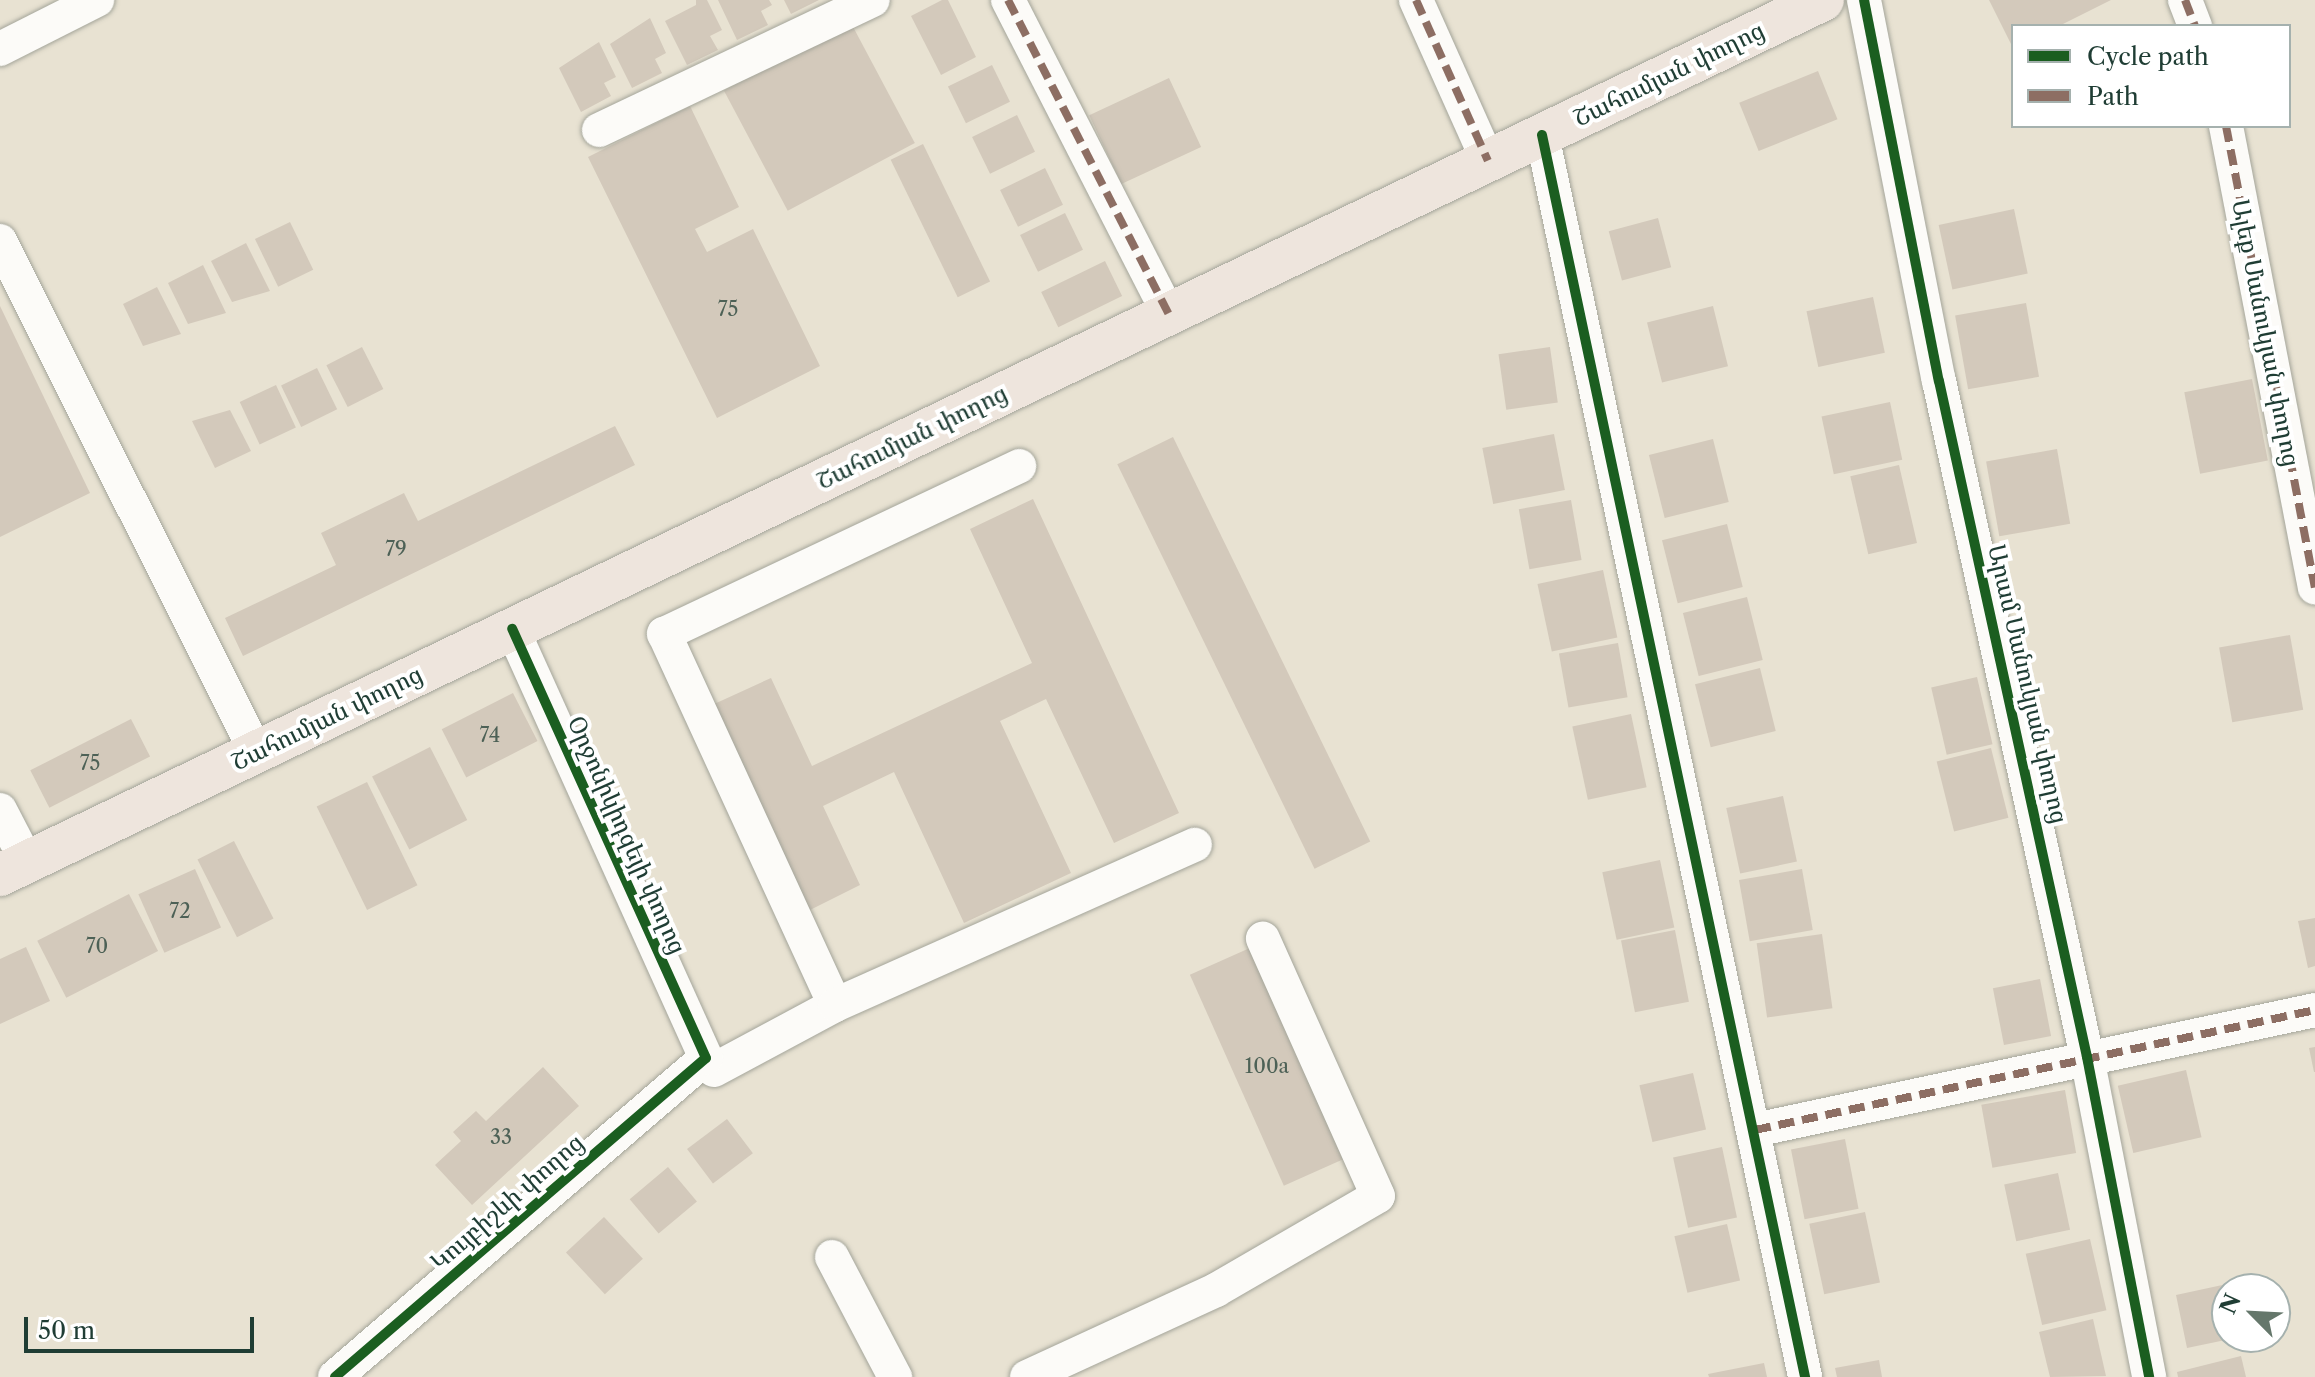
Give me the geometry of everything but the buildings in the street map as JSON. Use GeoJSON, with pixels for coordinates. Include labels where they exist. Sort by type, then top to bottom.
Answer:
{"type":"FeatureCollection","features":[{"type":"Feature","properties":{"kind":"main road","name":"Շահումյան փողոց"},"geometry":{"type":"LineString","coordinates":[[13,869],[1823,0]]}},
{"type":"Feature","properties":{"kind":"street"},"geometry":{"type":"LineString","coordinates":[[0,49],[97,0]]}},
{"type":"Feature","properties":{"kind":"street"},"geometry":{"type":"LineString","coordinates":[[599,130],[873,0]]}},
{"type":"Feature","properties":{"kind":"street"},"geometry":{"type":"LineString","coordinates":[[1008,0],[1169,314]]}},
{"type":"Feature","properties":{"kind":"street"},"geometry":{"type":"LineString","coordinates":[[1416,0],[1488,161]]}},
{"type":"Feature","properties":{"kind":"street","name":"Արամ Մանուկյան փողոց"},"geometry":{"type":"LineString","coordinates":[[1864,0],[1939,381],[2087,1057],[2149,1377]]}},
{"type":"Feature","properties":{"kind":"street"},"geometry":{"type":"LineString","coordinates":[[2185,0],[2194,24]]}},
{"type":"Feature","properties":{"kind":"street","name":"Ալեք Մանուկյան փողոց"},"geometry":{"type":"LineString","coordinates":[[2226,128],[2315,587]]}},
{"type":"Feature","properties":{"kind":"street"},"geometry":{"type":"LineString","coordinates":[[1542,135],[1805,1377]]}},
{"type":"Feature","properties":{"kind":"street"},"geometry":{"type":"LineString","coordinates":[[0,241],[256,752]]}},
{"type":"Feature","properties":{"kind":"street"},"geometry":{"type":"LineString","coordinates":[[835,1005],[664,634],[1019,466]]}},
{"type":"Feature","properties":{"kind":"street","name":"Օրջոնիկիդզեյի փողոց"},"geometry":{"type":"LineString","coordinates":[[512,629],[710,1064]]}},
{"type":"Feature","properties":{"kind":"street"},"geometry":{"type":"LineString","coordinates":[[0,810],[13,869]]}},
{"type":"Feature","properties":{"kind":"street","name":"Կույբիշևի փողոց"},"geometry":{"type":"LineString","coordinates":[[335,1377],[710,1064],[1195,845]]}},
{"type":"Feature","properties":{"kind":"street"},"geometry":{"type":"LineString","coordinates":[[1027,1377],[1216,1290],[1378,1196],[1263,939]]}},
{"type":"Feature","properties":{"kind":"street"},"geometry":{"type":"LineString","coordinates":[[1755,1130],[2315,1010]]}},
{"type":"Feature","properties":{"kind":"street"},"geometry":{"type":"LineString","coordinates":[[832,1257],[895,1377]]}},
{"type":"Feature","properties":{"kind":"marked path"},"geometry":{"type":"LineString","coordinates":[[1008,0],[1169,314]]}},
{"type":"Feature","properties":{"kind":"marked path"},"geometry":{"type":"LineString","coordinates":[[1416,0],[1488,161]]}},
{"type":"Feature","properties":{"kind":"marked path"},"geometry":{"type":"LineString","coordinates":[[2185,0],[2194,24]]}},
{"type":"Feature","properties":{"kind":"marked path"},"geometry":{"type":"LineString","coordinates":[[2226,128],[2315,587]]}},
{"type":"Feature","properties":{"kind":"marked path"},"geometry":{"type":"LineString","coordinates":[[1755,1130],[2315,1010]]}},
{"type":"Feature","properties":{"kind":"cycle path"},"geometry":{"type":"LineString","coordinates":[[1864,0],[1939,381],[2087,1057],[2149,1377]]}},
{"type":"Feature","properties":{"kind":"cycle path"},"geometry":{"type":"LineString","coordinates":[[1542,135],[1805,1377]]}},
{"type":"Feature","properties":{"kind":"cycle path"},"geometry":{"type":"LineString","coordinates":[[335,1377],[706,1058],[512,629]]}}]}
